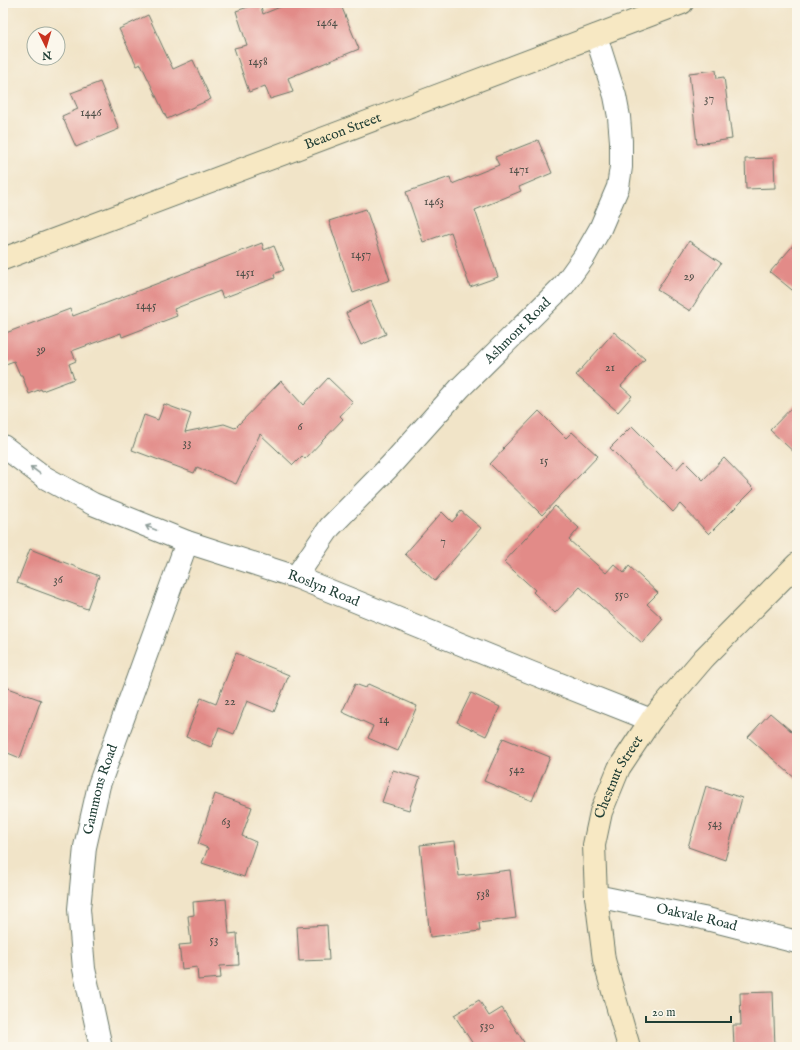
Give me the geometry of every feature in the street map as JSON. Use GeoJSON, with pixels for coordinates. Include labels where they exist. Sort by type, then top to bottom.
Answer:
{"type":"FeatureCollection","features":[{"type":"Feature","properties":{"kind":"main road","name":"Beacon Street"},"geometry":{"type":"LineString","coordinates":[[3,259],[394,113],[682,3]]}},
{"type":"Feature","properties":{"kind":"main road","name":"Chestnut Street"},"geometry":{"type":"LineString","coordinates":[[629,1047],[604,960],[596,896],[594,845],[601,812],[619,768],[651,720],[704,658],[797,564]]}},
{"type":"Feature","properties":{"kind":"street","name":"Ashmont Road"},"geometry":{"type":"LineString","coordinates":[[296,577],[330,527],[389,466],[460,388],[564,285],[584,257],[600,229],[618,186],[621,167],[621,141],[619,117],[614,96],[596,36]]}},
{"type":"Feature","properties":{"kind":"street","name":"Roslyn Road"},"geometry":{"type":"LineString","coordinates":[[3,446],[44,477],[93,504],[187,542],[296,577],[651,720]]}},
{"type":"Feature","properties":{"kind":"street","name":"Gammons Road"},"geometry":{"type":"LineString","coordinates":[[101,1047],[84,969],[80,909],[85,847],[99,785],[187,542]]}},
{"type":"Feature","properties":{"kind":"street","name":"Oakvale Road"},"geometry":{"type":"LineString","coordinates":[[596,896],[703,918],[797,942]]}},
{"type":"Feature","properties":{"kind":"building"},"geometry":{"type":"Polygon","coordinates":[[[260,3],[263,14],[290,3],[340,3],[359,49],[288,78],[293,92],[270,99],[265,86],[249,92],[234,48],[247,45],[236,11],[260,3]]]}},
{"type":"Feature","properties":{"kind":"building"},"geometry":{"type":"Polygon","coordinates":[[[148,15],[173,69],[193,60],[211,99],[167,119],[141,64],[137,66],[119,29],[148,15]]]}},
{"type":"Feature","properties":{"kind":"building"},"geometry":{"type":"Polygon","coordinates":[[[716,70],[717,78],[724,77],[732,139],[697,144],[689,73],[716,70]]]}},
{"type":"Feature","properties":{"kind":"building"},"geometry":{"type":"Polygon","coordinates":[[[100,82],[119,129],[76,147],[62,116],[78,109],[71,93],[100,82]]]}},
{"type":"Feature","properties":{"kind":"building"},"geometry":{"type":"Polygon","coordinates":[[[538,140],[552,173],[519,187],[521,191],[475,210],[498,277],[470,287],[451,232],[423,242],[406,192],[450,177],[452,184],[499,165],[495,157],[538,140]]]}},
{"type":"Feature","properties":{"kind":"building"},"geometry":{"type":"Polygon","coordinates":[[[774,158],[775,188],[746,189],[745,159],[774,158]]]}},
{"type":"Feature","properties":{"kind":"building"},"geometry":{"type":"Polygon","coordinates":[[[366,209],[390,280],[353,293],[329,221],[366,209]]]}},
{"type":"Feature","properties":{"kind":"building"},"geometry":{"type":"Polygon","coordinates":[[[689,241],[721,263],[690,311],[657,290],[689,241]]]}},
{"type":"Feature","properties":{"kind":"building"},"geometry":{"type":"Polygon","coordinates":[[[797,241],[797,294],[770,272],[797,241]]]}},
{"type":"Feature","properties":{"kind":"building"},"geometry":{"type":"Polygon","coordinates":[[[262,243],[264,250],[274,246],[284,270],[274,274],[275,278],[223,298],[220,291],[174,309],[177,316],[122,337],[121,333],[72,351],[76,361],[69,364],[74,379],[42,391],[41,389],[29,394],[22,375],[20,375],[14,361],[3,365],[3,334],[70,309],[73,316],[262,243]]]}},
{"type":"Feature","properties":{"kind":"building"},"geometry":{"type":"Polygon","coordinates":[[[371,301],[386,334],[361,345],[346,313],[371,301]]]}},
{"type":"Feature","properties":{"kind":"building"},"geometry":{"type":"Polygon","coordinates":[[[614,332],[645,359],[621,386],[632,396],[618,412],[576,375],[614,332]]]}},
{"type":"Feature","properties":{"kind":"building"},"geometry":{"type":"Polygon","coordinates":[[[328,378],[353,402],[340,416],[343,419],[305,459],[302,456],[293,465],[260,434],[236,484],[197,467],[194,473],[132,450],[144,415],[158,420],[164,404],[191,414],[185,432],[224,424],[235,428],[281,381],[303,405],[328,378]]]}},
{"type":"Feature","properties":{"kind":"building"},"geometry":{"type":"Polygon","coordinates":[[[797,402],[797,455],[770,430],[797,402]]]}},
{"type":"Feature","properties":{"kind":"building"},"geometry":{"type":"Polygon","coordinates":[[[539,411],[566,438],[572,432],[598,456],[542,515],[490,464],[504,449],[503,448],[539,411]]]}},
{"type":"Feature","properties":{"kind":"building"},"geometry":{"type":"Polygon","coordinates":[[[632,426],[676,470],[684,461],[703,480],[724,458],[754,489],[709,534],[680,504],[673,512],[610,448],[632,426]]]}},
{"type":"Feature","properties":{"kind":"building"},"geometry":{"type":"Polygon","coordinates":[[[555,506],[579,528],[569,540],[606,573],[614,564],[624,573],[629,566],[658,593],[647,604],[663,619],[642,643],[580,587],[555,613],[533,592],[535,590],[504,562],[555,506]]]}},
{"type":"Feature","properties":{"kind":"building"},"geometry":{"type":"Polygon","coordinates":[[[461,511],[481,528],[435,581],[405,554],[442,512],[452,522],[461,511]]]}},
{"type":"Feature","properties":{"kind":"building"},"geometry":{"type":"Polygon","coordinates":[[[30,549],[99,576],[87,609],[17,583],[30,549]]]}},
{"type":"Feature","properties":{"kind":"building"},"geometry":{"type":"Polygon","coordinates":[[[236,653],[289,675],[274,712],[247,701],[234,734],[219,728],[211,747],[186,737],[201,698],[216,704],[236,653]]]}},
{"type":"Feature","properties":{"kind":"building"},"geometry":{"type":"Polygon","coordinates":[[[355,684],[366,688],[368,684],[417,706],[398,751],[368,738],[373,726],[342,712],[355,684]]]}},
{"type":"Feature","properties":{"kind":"building"},"geometry":{"type":"Polygon","coordinates":[[[3,686],[41,700],[20,758],[3,751],[3,686]]]}},
{"type":"Feature","properties":{"kind":"building"},"geometry":{"type":"Polygon","coordinates":[[[471,693],[500,707],[486,736],[457,722],[471,693]]]}},
{"type":"Feature","properties":{"kind":"building"},"geometry":{"type":"Polygon","coordinates":[[[770,713],[797,736],[797,780],[748,737],[770,713]]]}},
{"type":"Feature","properties":{"kind":"building"},"geometry":{"type":"Polygon","coordinates":[[[503,738],[550,757],[532,801],[484,781],[503,738]]]}},
{"type":"Feature","properties":{"kind":"building"},"geometry":{"type":"Polygon","coordinates":[[[393,770],[420,778],[409,810],[382,802],[393,770]]]}},
{"type":"Feature","properties":{"kind":"building"},"geometry":{"type":"Polygon","coordinates":[[[706,786],[742,798],[725,860],[688,847],[706,786]]]}},
{"type":"Feature","properties":{"kind":"building"},"geometry":{"type":"Polygon","coordinates":[[[215,794],[252,807],[242,836],[256,842],[244,877],[202,863],[208,848],[198,844],[215,794]]]}},
{"type":"Feature","properties":{"kind":"building"},"geometry":{"type":"Polygon","coordinates":[[[455,841],[459,876],[510,870],[516,918],[479,923],[480,931],[430,937],[420,845],[455,841]]]}},
{"type":"Feature","properties":{"kind":"building"},"geometry":{"type":"Polygon","coordinates":[[[226,899],[229,934],[237,933],[239,965],[220,966],[221,978],[198,980],[197,967],[182,969],[179,945],[191,944],[188,916],[194,915],[193,902],[226,899]]]}},
{"type":"Feature","properties":{"kind":"building"},"geometry":{"type":"Polygon","coordinates":[[[327,925],[329,960],[299,961],[297,927],[327,925]]]}},
{"type":"Feature","properties":{"kind":"building"},"geometry":{"type":"Polygon","coordinates":[[[773,992],[775,1047],[734,1047],[733,1025],[741,1025],[740,993],[773,992]]]}},
{"type":"Feature","properties":{"kind":"building"},"geometry":{"type":"Polygon","coordinates":[[[479,1000],[489,1016],[502,1008],[527,1047],[475,1047],[454,1015],[479,1000]]]}}]}
